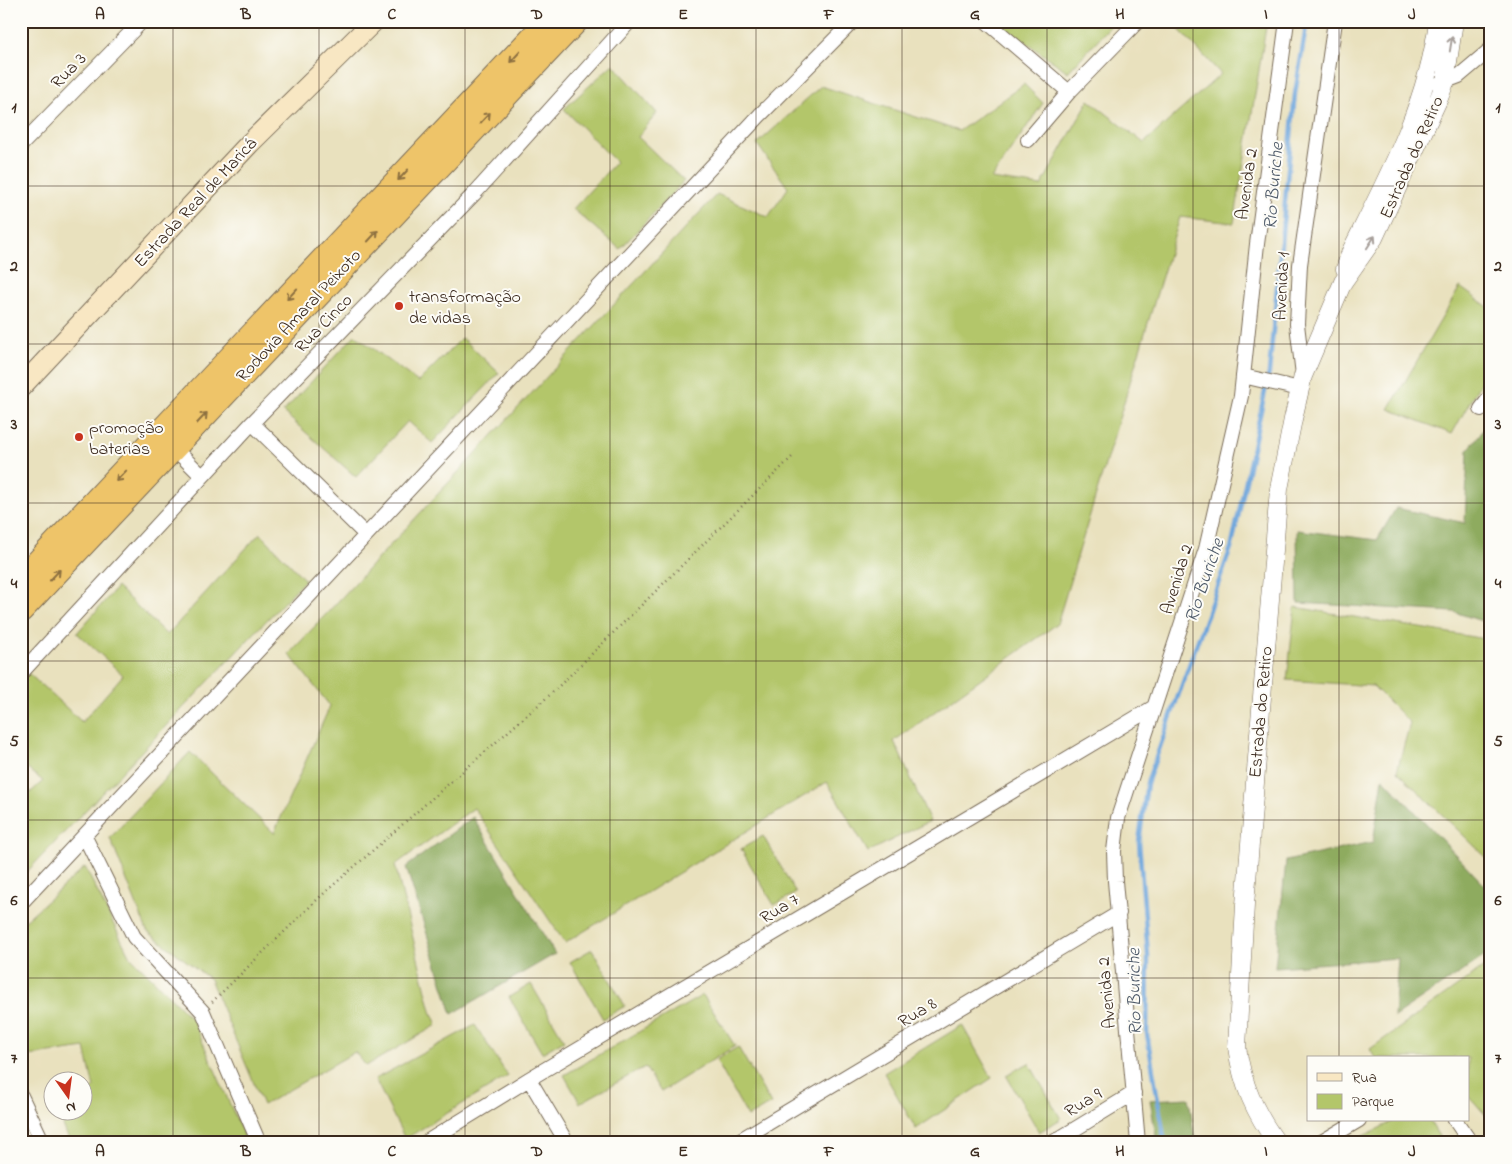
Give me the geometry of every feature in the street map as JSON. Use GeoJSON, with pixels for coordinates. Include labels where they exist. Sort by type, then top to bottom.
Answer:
{"type":"FeatureCollection","features":[{"type":"Feature","properties":{"kind":"highway","name":"Rodovia Amaral Peixoto"},"geometry":{"type":"LineString","coordinates":[[21,580],[548,21]]}},
{"type":"Feature","properties":{"kind":"highway","name":"Rodovia Amaral Peixoto"},"geometry":{"type":"LineString","coordinates":[[21,610],[576,21]]}},
{"type":"Feature","properties":{"kind":"main road","name":"Estrada Real de Maricá"},"geometry":{"type":"LineString","coordinates":[[21,387],[250,143],[374,21]]}},
{"type":"Feature","properties":{"kind":"street","name":"Rua 3"},"geometry":{"type":"LineString","coordinates":[[21,145],[142,21]]}},
{"type":"Feature","properties":{"kind":"street","name":"Rua Cinco"},"geometry":{"type":"LineString","coordinates":[[21,673],[252,423],[474,194],[630,21]]}},
{"type":"Feature","properties":{"kind":"street"},"geometry":{"type":"LineString","coordinates":[[21,903],[85,837],[760,115],[853,21]]}},
{"type":"Feature","properties":{"kind":"street"},"geometry":{"type":"LineString","coordinates":[[986,21],[1069,92]]}},
{"type":"Feature","properties":{"kind":"street"},"geometry":{"type":"LineString","coordinates":[[1028,140],[1069,92],[1138,21]]}},
{"type":"Feature","properties":{"kind":"street","name":"Avenida 2"},"geometry":{"type":"LineString","coordinates":[[1138,1143],[1114,851],[1118,818],[1206,549],[1250,378],[1257,244],[1288,21]]}},
{"type":"Feature","properties":{"kind":"street","name":"Avenida 1"},"geometry":{"type":"LineString","coordinates":[[1302,382],[1296,324],[1300,266],[1335,21]]}},
{"type":"Feature","properties":{"kind":"street","name":"Estrada do Retiro"},"geometry":{"type":"LineString","coordinates":[[1277,1143],[1260,1120],[1246,1090],[1239,1067],[1237,1047],[1245,905],[1279,489],[1302,382],[1343,282],[1351,251],[1384,185],[1424,88],[1438,21]]}},
{"type":"Feature","properties":{"kind":"street","name":"Estrada do Retiro"},"geometry":{"type":"LineString","coordinates":[[1343,282],[1374,238],[1444,82],[1454,21]]}},
{"type":"Feature","properties":{"kind":"street"},"geometry":{"type":"LineString","coordinates":[[1424,88],[1459,76],[1491,49]]}},
{"type":"Feature","properties":{"kind":"street"},"geometry":{"type":"LineString","coordinates":[[1250,378],[1277,384],[1302,382]]}},
{"type":"Feature","properties":{"kind":"street"},"geometry":{"type":"LineString","coordinates":[[1481,409],[1491,396]]}},
{"type":"Feature","properties":{"kind":"street"},"geometry":{"type":"LineString","coordinates":[[252,423],[366,535]]}},
{"type":"Feature","properties":{"kind":"street"},"geometry":{"type":"LineString","coordinates":[[174,448],[202,476]]}},
{"type":"Feature","properties":{"kind":"street","name":"Rua 7"},"geometry":{"type":"LineString","coordinates":[[425,1143],[529,1078],[1154,707]]}},
{"type":"Feature","properties":{"kind":"street"},"geometry":{"type":"LineString","coordinates":[[85,837],[134,937],[202,1012],[259,1143]]}},
{"type":"Feature","properties":{"kind":"street","name":"Rua 8"},"geometry":{"type":"LineString","coordinates":[[735,1143],[1119,914]]}},
{"type":"Feature","properties":{"kind":"street"},"geometry":{"type":"LineString","coordinates":[[529,1078],[567,1143]]}},
{"type":"Feature","properties":{"kind":"street","name":"Rua 9"},"geometry":{"type":"LineString","coordinates":[[1052,1143],[1134,1093]]}},
{"type":"Feature","properties":{"kind":"street"},"geometry":{"type":"LineString","coordinates":[[21,1096],[43,1143]]}},
{"type":"Feature","properties":{"kind":"street"},"geometry":{"type":"LineString","coordinates":[[1320,1143],[1356,1122]]}},
{"type":"Feature","properties":{"kind":"street"},"geometry":{"type":"LineString","coordinates":[[1456,1122],[1471,1143]]}},
{"type":"Feature","properties":{"kind":"path"},"geometry":{"type":"LineString","coordinates":[[202,1012],[322,896],[552,693],[792,457]]}},
{"type":"Feature","properties":{"kind":"green space"},"geometry":{"type":"Polygon","coordinates":[[[995,21],[1115,21],[1068,72],[995,21]]]}},
{"type":"Feature","properties":{"kind":"green space"},"geometry":{"type":"Polygon","coordinates":[[[1171,21],[1267,21],[1234,223],[1180,217],[1057,624],[894,741],[930,821],[868,852],[827,782],[565,943],[474,808],[395,865],[431,1011],[437,1025],[366,1066],[355,1052],[263,1105],[210,979],[147,931],[110,838],[190,752],[274,833],[330,706],[289,654],[717,194],[768,217],[788,188],[757,144],[821,86],[959,131],[1024,84],[1043,103],[991,179],[1041,186],[1089,100],[1144,143],[1221,74],[1171,21]]]}},
{"type":"Feature","properties":{"kind":"green space"},"geometry":{"type":"Polygon","coordinates":[[[613,64],[657,113],[638,137],[684,181],[620,249],[573,209],[616,162],[564,109],[613,64]]]}},
{"type":"Feature","properties":{"kind":"green space"},"geometry":{"type":"Polygon","coordinates":[[[1460,287],[1491,309],[1491,364],[1452,434],[1389,409],[1460,287]]]}},
{"type":"Feature","properties":{"kind":"green space"},"geometry":{"type":"Polygon","coordinates":[[[355,335],[418,382],[462,338],[499,373],[432,443],[408,421],[356,477],[283,412],[355,335]]]}},
{"type":"Feature","properties":{"kind":"green space"},"geometry":{"type":"Polygon","coordinates":[[[1491,419],[1491,624],[1454,612],[1298,603],[1297,530],[1377,540],[1396,508],[1465,523],[1468,450],[1491,419]]]}},
{"type":"Feature","properties":{"kind":"green space"},"geometry":{"type":"Polygon","coordinates":[[[260,533],[305,580],[21,878],[21,801],[43,781],[21,764],[21,683],[28,673],[82,722],[123,675],[77,633],[117,587],[167,635],[260,533]]]}},
{"type":"Feature","properties":{"kind":"green space"},"geometry":{"type":"Polygon","coordinates":[[[1295,607],[1491,640],[1491,862],[1397,771],[1410,723],[1373,686],[1287,680],[1295,607]]]}},
{"type":"Feature","properties":{"kind":"green space"},"geometry":{"type":"Polygon","coordinates":[[[1383,778],[1491,892],[1491,952],[1394,1017],[1398,958],[1275,967],[1286,861],[1373,842],[1383,778]]]}},
{"type":"Feature","properties":{"kind":"green space"},"geometry":{"type":"Polygon","coordinates":[[[473,817],[555,954],[452,1014],[406,867],[473,817]]]}},
{"type":"Feature","properties":{"kind":"green space"},"geometry":{"type":"Polygon","coordinates":[[[763,836],[796,893],[774,905],[741,849],[763,836]]]}},
{"type":"Feature","properties":{"kind":"green space"},"geometry":{"type":"Polygon","coordinates":[[[85,867],[129,955],[193,1020],[247,1143],[70,1143],[62,1122],[92,1122],[92,1089],[94,1088],[92,1072],[90,1072],[85,1048],[21,1057],[21,924],[85,867]]]}},
{"type":"Feature","properties":{"kind":"green space"},"geometry":{"type":"Polygon","coordinates":[[[592,949],[625,1006],[603,1019],[570,962],[592,949]]]}},
{"type":"Feature","properties":{"kind":"green space"},"geometry":{"type":"Polygon","coordinates":[[[1491,962],[1491,1121],[1470,1097],[1470,1056],[1374,1056],[1370,1049],[1491,962]]]}},
{"type":"Feature","properties":{"kind":"green space"},"geometry":{"type":"Polygon","coordinates":[[[531,984],[564,1040],[542,1053],[509,997],[531,984]]]}},
{"type":"Feature","properties":{"kind":"green space"},"geometry":{"type":"Polygon","coordinates":[[[703,995],[735,1046],[661,1092],[645,1067],[580,1103],[564,1075],[703,995]]]}},
{"type":"Feature","properties":{"kind":"green space"},"geometry":{"type":"Polygon","coordinates":[[[475,1025],[508,1076],[405,1139],[375,1079],[475,1025]]]}},
{"type":"Feature","properties":{"kind":"green space"},"geometry":{"type":"Polygon","coordinates":[[[962,1025],[992,1078],[916,1129],[884,1073],[962,1025]]]}},
{"type":"Feature","properties":{"kind":"green space"},"geometry":{"type":"Polygon","coordinates":[[[738,1047],[771,1104],[748,1117],[716,1060],[738,1047]]]}},
{"type":"Feature","properties":{"kind":"green space"},"geometry":{"type":"Polygon","coordinates":[[[1029,1063],[1061,1119],[1039,1132],[1006,1075],[1029,1063]]]}},
{"type":"Feature","properties":{"kind":"green space"},"geometry":{"type":"Polygon","coordinates":[[[1189,1098],[1195,1143],[1157,1143],[1150,1100],[1189,1098]]]}},
{"type":"Feature","properties":{"kind":"green space"},"geometry":{"type":"Polygon","coordinates":[[[1392,1122],[1430,1122],[1443,1143],[1349,1143],[1392,1122]]]}},
{"type":"Feature","properties":{"kind":"waterway","name":"Rio Buriche"},"geometry":{"type":"LineString","coordinates":[[1165,1143],[1147,1034],[1148,955],[1139,842],[1147,783],[1232,545],[1269,373],[1295,94],[1307,21]]}},
{"type":"Feature","properties":{"kind":"place","name":"transformação de vidas"},"geometry":{"type":"Point","coordinates":[399,306]}},
{"type":"Feature","properties":{"kind":"place","name":"promoção baterias"},"geometry":{"type":"Point","coordinates":[79,437]}}]}
